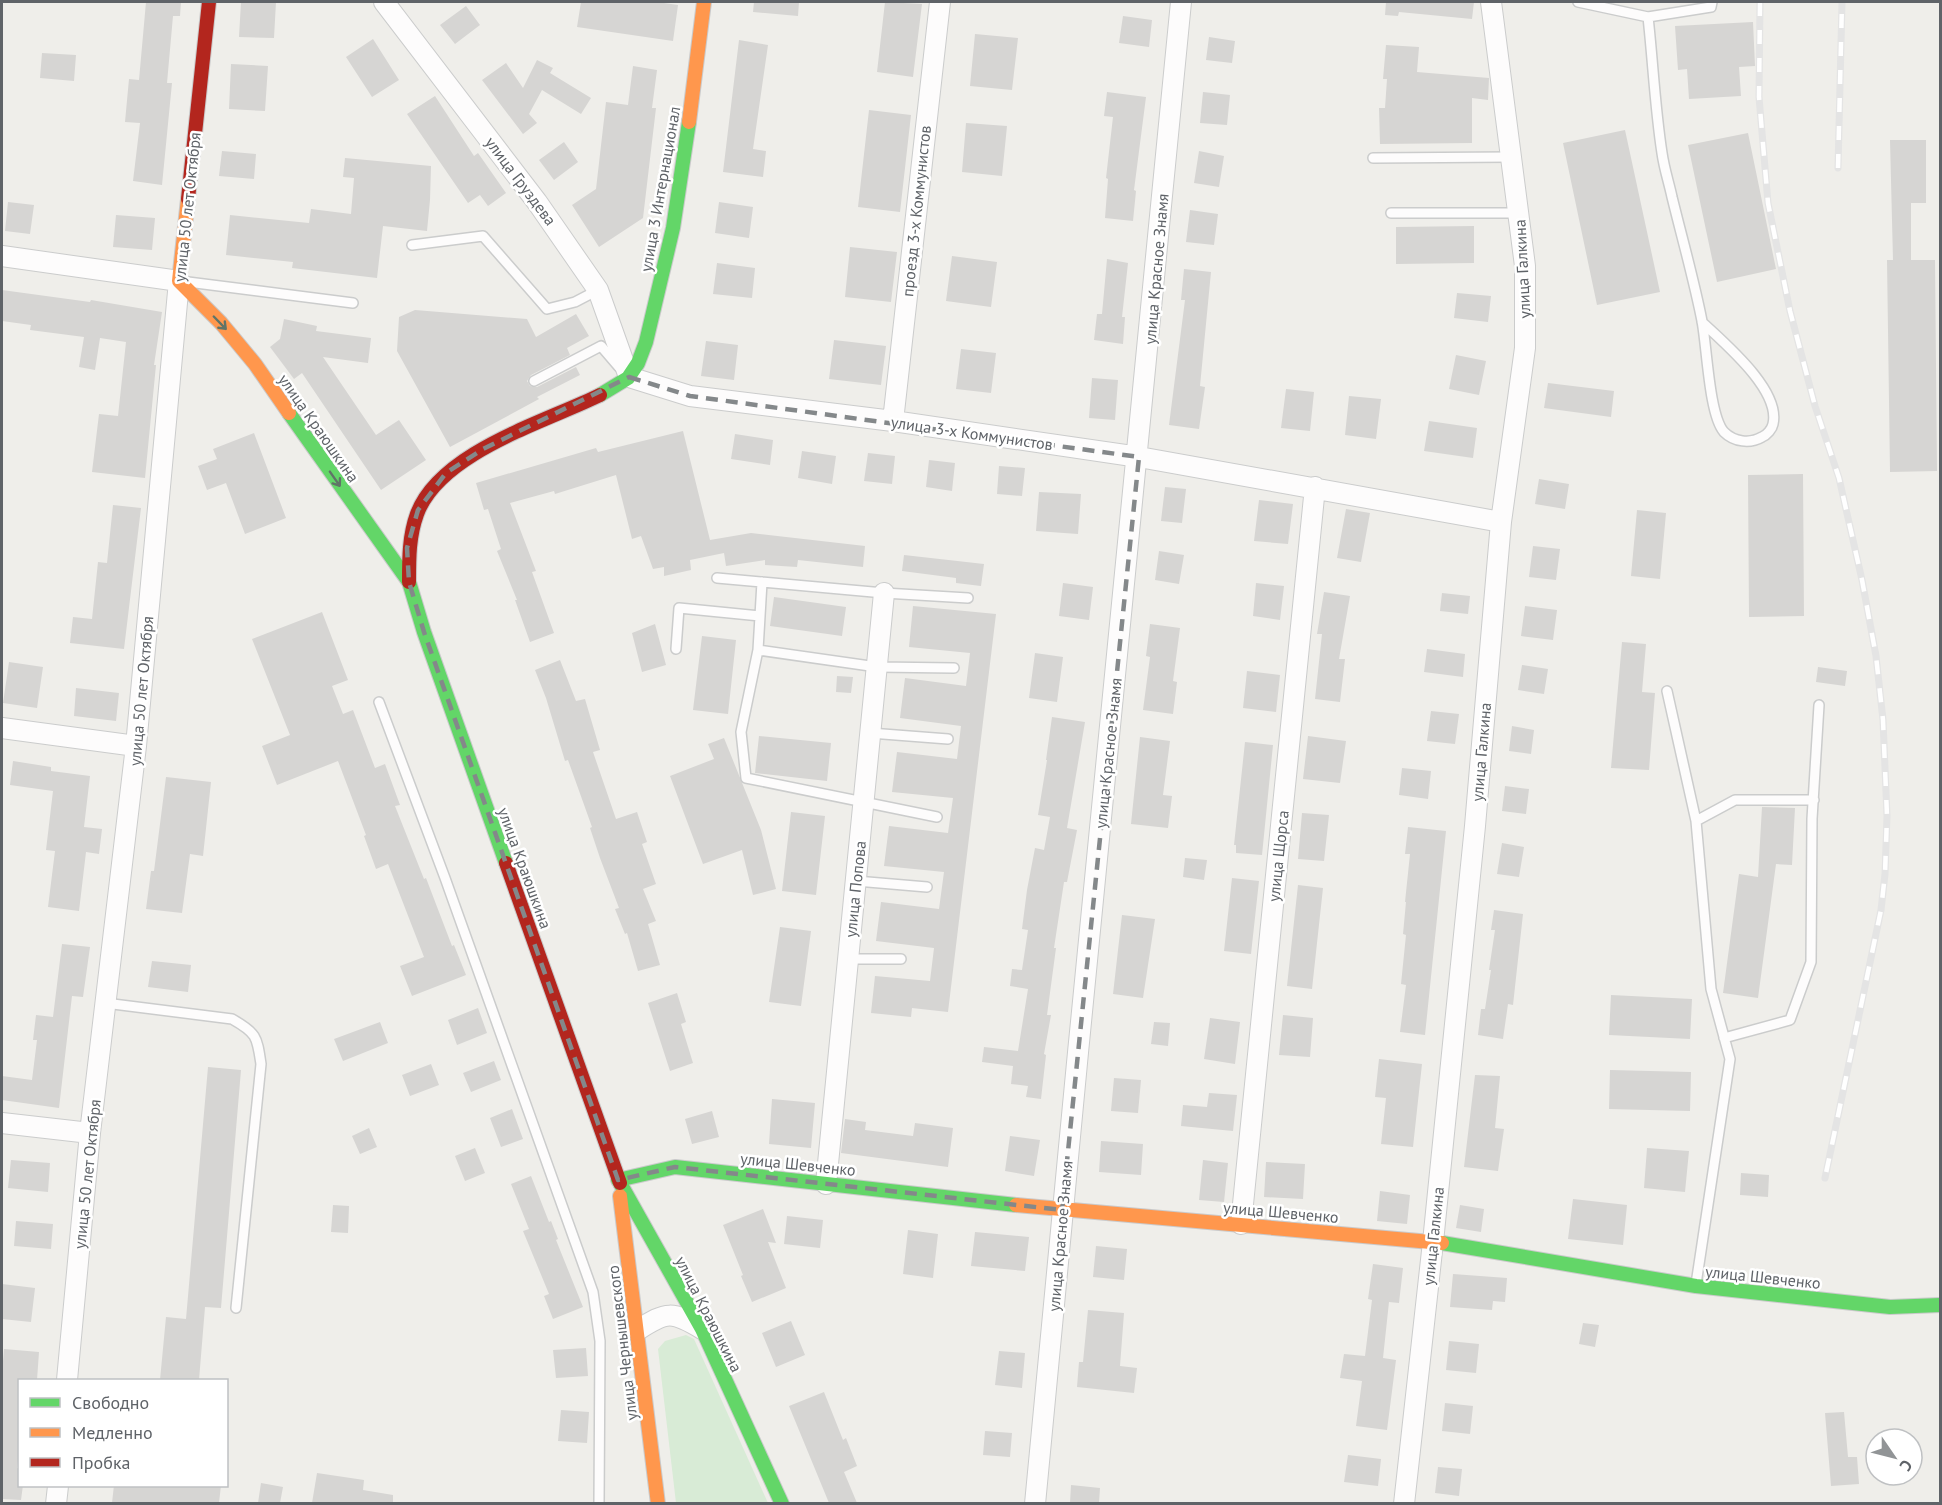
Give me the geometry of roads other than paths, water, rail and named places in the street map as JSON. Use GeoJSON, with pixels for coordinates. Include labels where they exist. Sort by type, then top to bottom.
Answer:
{"type":"FeatureCollection","features":[{"type":"Feature","properties":{"kind":"street","name":"улица 50 лет Октября"},"geometry":{"type":"LineString","coordinates":[[68,1379],[90,1133],[136,746],[178,281],[209,2]]}},
{"type":"Feature","properties":{"kind":"street","name":"улица Груздева"},"geometry":{"type":"LineString","coordinates":[[384,2],[537,202],[598,290],[628,377]]}},
{"type":"Feature","properties":{"kind":"street","name":"улица 3 Интернационал"},"geometry":{"type":"LineString","coordinates":[[628,377],[642,352],[667,258],[688,136],[704,2]]}},
{"type":"Feature","properties":{"kind":"street","name":"проезд 3-х Коммунистов"},"geometry":{"type":"LineString","coordinates":[[892,421],[940,2]]}},
{"type":"Feature","properties":{"kind":"street","name":"улица Красное Знамя"},"geometry":{"type":"LineString","coordinates":[[1035,1503],[1181,2]]}},
{"type":"Feature","properties":{"kind":"street","name":"улица Галкина"},"geometry":{"type":"LineString","coordinates":[[1404,1503],[1433,1242],[1501,522],[1525,348],[1525,266],[1491,2]]}},
{"type":"Feature","properties":{"kind":"street"},"geometry":{"type":"LineString","coordinates":[[2,256],[178,281]]}},
{"type":"Feature","properties":{"kind":"street","name":"улица Краюшкина"},"geometry":{"type":"LineString","coordinates":[[178,281],[221,323],[255,364],[409,582],[428,643],[618,1180],[702,1329],[782,1503]]}},
{"type":"Feature","properties":{"kind":"street"},"geometry":{"type":"LineString","coordinates":[[409,582],[407,548],[410,529],[425,496],[441,478],[461,462],[483,449],[595,397],[628,377]]}},
{"type":"Feature","properties":{"kind":"street","name":"улица 3-х Коммунистов"},"geometry":{"type":"LineString","coordinates":[[628,377],[690,396],[892,421],[1138,457],[1501,522]]}},
{"type":"Feature","properties":{"kind":"street","name":"улица Щорса"},"geometry":{"type":"LineString","coordinates":[[1241,1224],[1315,488]]}},
{"type":"Feature","properties":{"kind":"street","name":"улица Попова"},"geometry":{"type":"LineString","coordinates":[[826,1184],[884,593]]}},
{"type":"Feature","properties":{"kind":"street"},"geometry":{"type":"LineString","coordinates":[[2,728],[136,746]]}},
{"type":"Feature","properties":{"kind":"street"},"geometry":{"type":"LineString","coordinates":[[2,1124],[90,1133]]}},
{"type":"Feature","properties":{"kind":"street","name":"улица Шевченко"},"geometry":{"type":"LineString","coordinates":[[618,1180],[675,1167],[1062,1210],[1433,1242],[1696,1286],[1890,1307],[1941,1305]]}},
{"type":"Feature","properties":{"kind":"street","name":"улица Чернышевского"},"geometry":{"type":"LineString","coordinates":[[618,1180],[658,1503]]}},
{"type":"Feature","properties":{"kind":"street"},"geometry":{"type":"LineString","coordinates":[[638,1330],[659,1317],[673,1316],[684,1318],[702,1329]]}},
{"type":"Feature","properties":{"kind":"street"},"geometry":{"type":"LineString","coordinates":[[56,1503],[58,1487]]}},
{"type":"Feature","properties":{"kind":"lane"},"geometry":{"type":"LineString","coordinates":[[1578,2],[1648,17],[1711,7],[1712,2]]}},
{"type":"Feature","properties":{"kind":"lane"},"geometry":{"type":"LineString","coordinates":[[1622,11],[1626,2]]}},
{"type":"Feature","properties":{"kind":"lane"},"geometry":{"type":"LineString","coordinates":[[1648,17],[1662,154],[1702,322],[1713,408],[1724,432],[1737,440],[1759,439],[1767,434],[1773,423],[1769,398],[1754,376],[1702,322]]}},
{"type":"Feature","properties":{"kind":"lane"},"geometry":{"type":"LineString","coordinates":[[1373,158],[1511,157]]}},
{"type":"Feature","properties":{"kind":"lane"},"geometry":{"type":"LineString","coordinates":[[1391,213],[1518,213]]}},
{"type":"Feature","properties":{"kind":"lane"},"geometry":{"type":"LineString","coordinates":[[412,245],[483,236],[547,309],[575,302],[598,290]]}},
{"type":"Feature","properties":{"kind":"lane"},"geometry":{"type":"LineString","coordinates":[[178,281],[353,303]]}},
{"type":"Feature","properties":{"kind":"lane"},"geometry":{"type":"LineString","coordinates":[[534,381],[601,346],[628,377]]}},
{"type":"Feature","properties":{"kind":"lane"},"geometry":{"type":"LineString","coordinates":[[717,578],[968,598]]}},
{"type":"Feature","properties":{"kind":"lane"},"geometry":{"type":"LineString","coordinates":[[762,582],[758,650],[741,732],[746,778],[937,817]]}},
{"type":"Feature","properties":{"kind":"lane"},"geometry":{"type":"LineString","coordinates":[[676,649],[679,608],[760,616]]}},
{"type":"Feature","properties":{"kind":"lane"},"geometry":{"type":"LineString","coordinates":[[758,650],[877,667],[954,668]]}},
{"type":"Feature","properties":{"kind":"lane"},"geometry":{"type":"LineString","coordinates":[[1667,691],[1696,821],[1711,989],[1730,1059],[1696,1286]]}},
{"type":"Feature","properties":{"kind":"lane"},"geometry":{"type":"LineString","coordinates":[[380,702],[593,1292],[600,1341],[599,1503]]}},
{"type":"Feature","properties":{"kind":"lane"},"geometry":{"type":"LineString","coordinates":[[1724,1038],[1790,1020],[1811,963],[1814,801],[1819,705]]}},
{"type":"Feature","properties":{"kind":"lane"},"geometry":{"type":"LineString","coordinates":[[870,734],[948,739]]}},
{"type":"Feature","properties":{"kind":"lane"},"geometry":{"type":"LineString","coordinates":[[1696,821],[1735,800],[1814,801]]}},
{"type":"Feature","properties":{"kind":"lane"},"geometry":{"type":"LineString","coordinates":[[856,881],[927,887]]}},
{"type":"Feature","properties":{"kind":"lane"},"geometry":{"type":"LineString","coordinates":[[848,959],[901,958]]}},
{"type":"Feature","properties":{"kind":"lane"},"geometry":{"type":"LineString","coordinates":[[105,1003],[232,1019],[246,1027],[257,1039],[261,1064],[236,1308]]}},
{"type":"Feature","properties":{"kind":"railway"},"geometry":{"type":"LineString","coordinates":[[1760,2],[1759,97],[1768,203],[1790,311],[1815,406],[1839,478],[1862,580],[1876,656],[1883,720],[1887,816],[1881,910],[1825,1178]]}},
{"type":"Feature","properties":{"kind":"railway"},"geometry":{"type":"LineString","coordinates":[[1838,168],[1842,2]]}}]}
